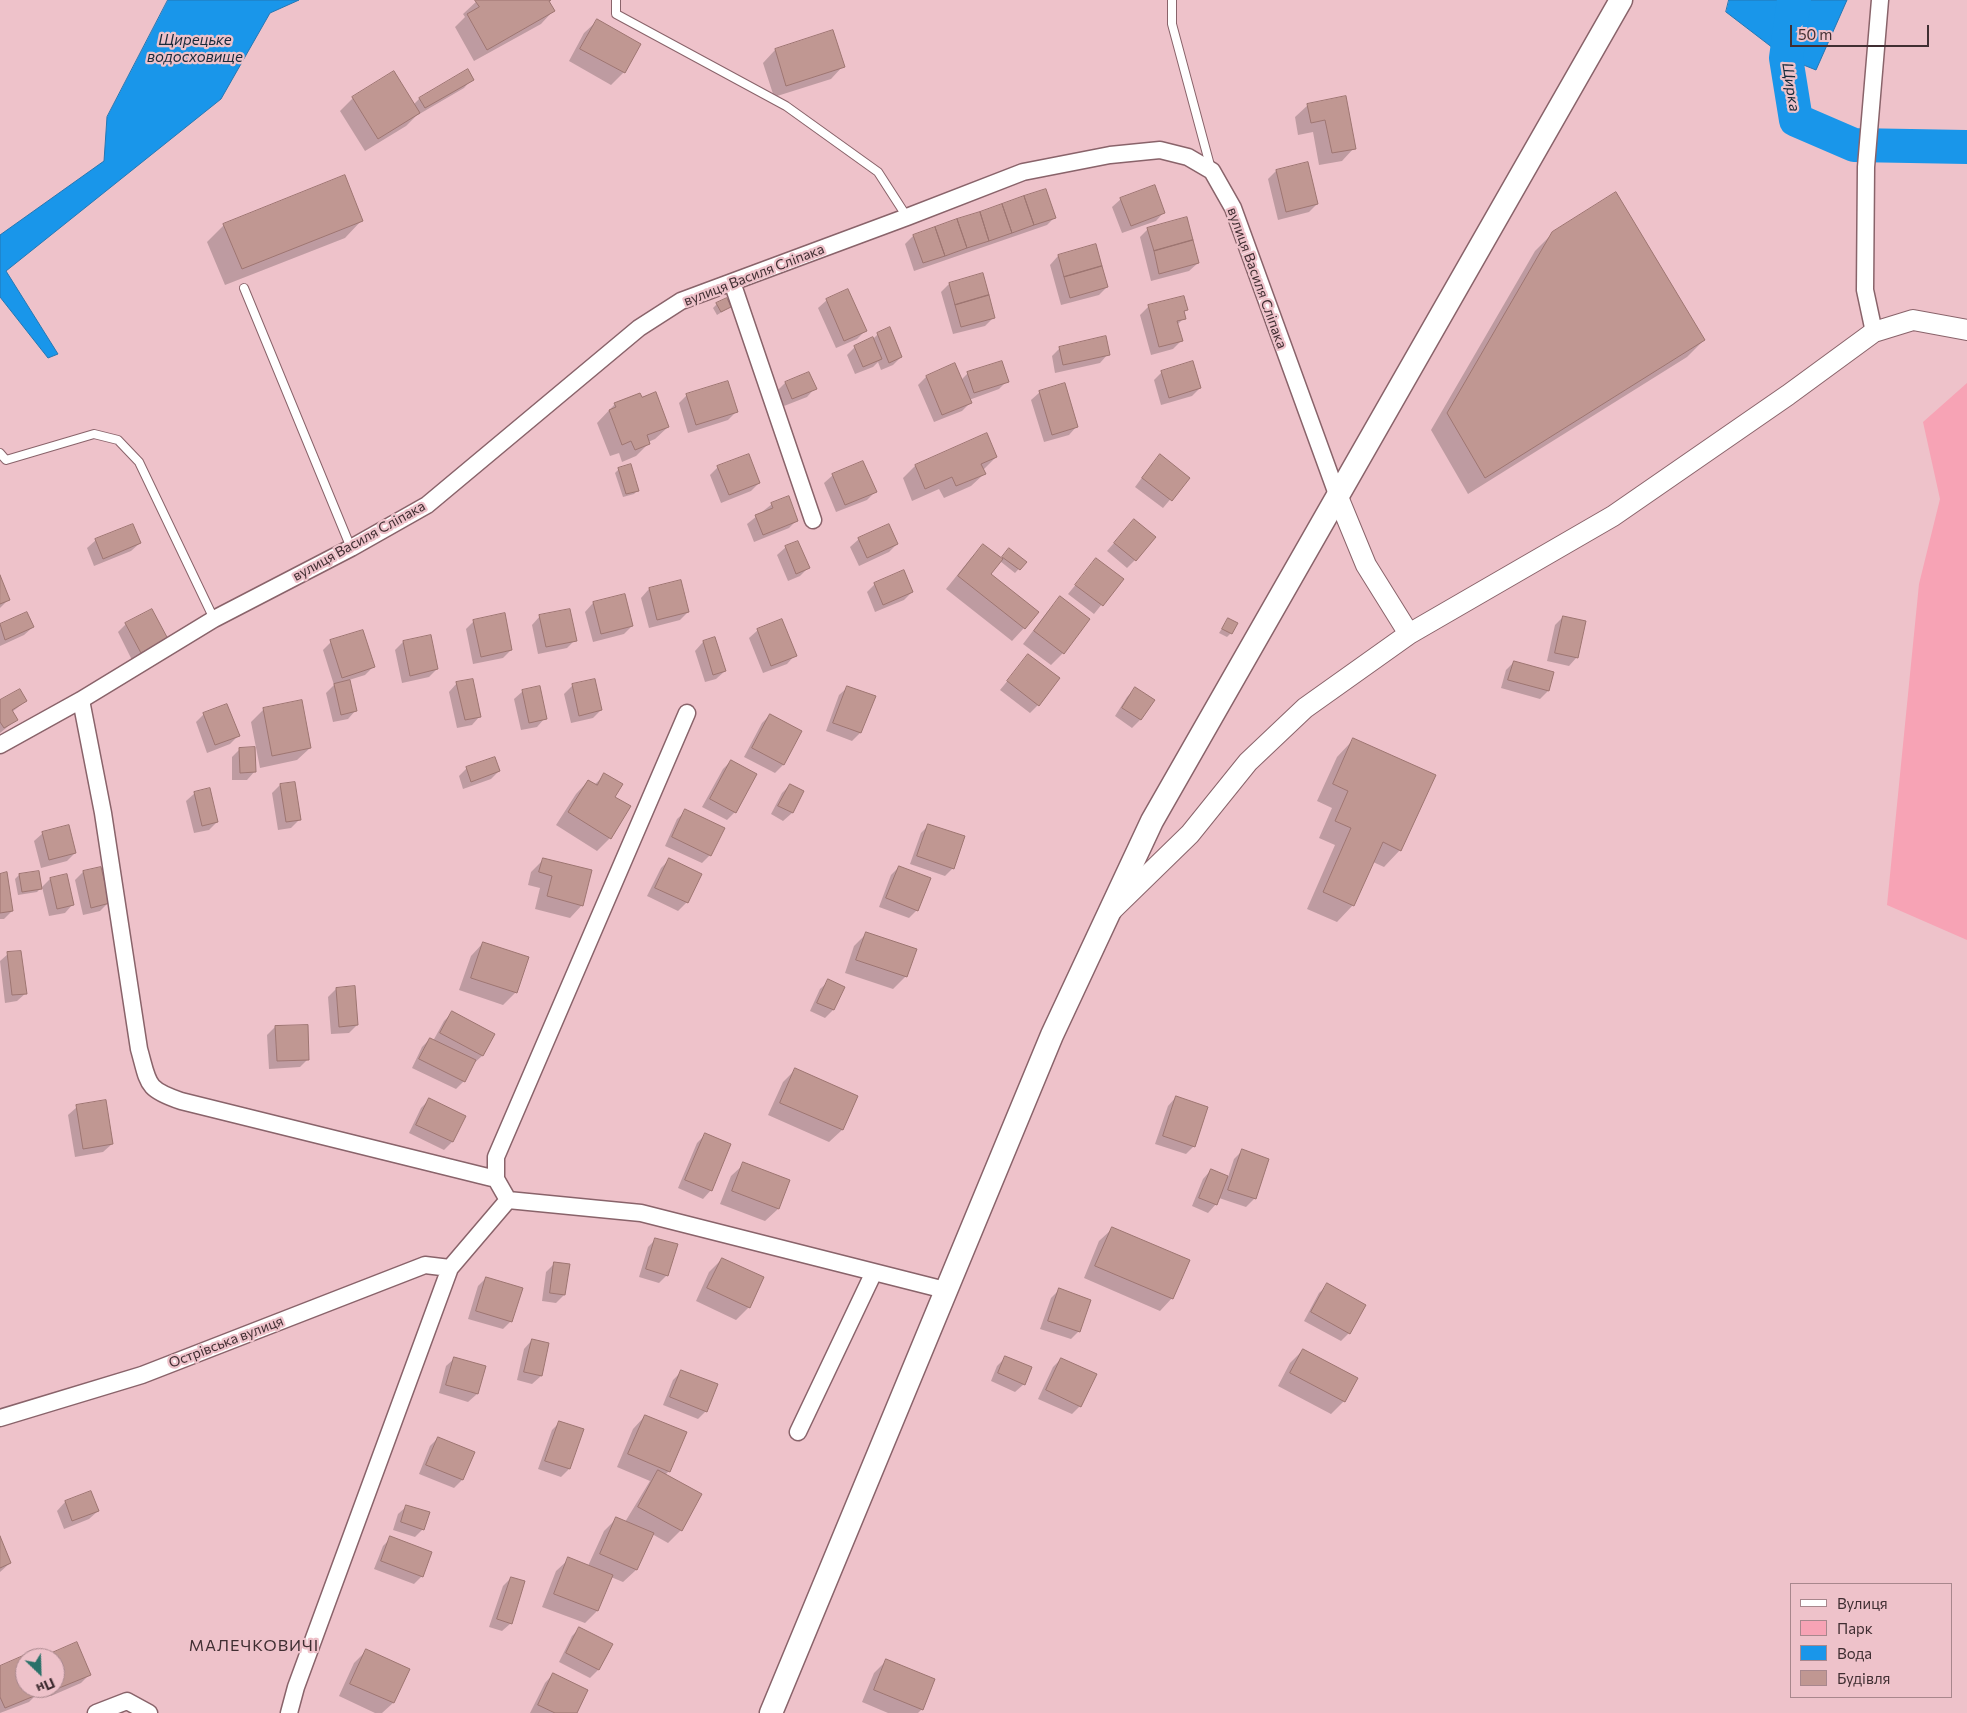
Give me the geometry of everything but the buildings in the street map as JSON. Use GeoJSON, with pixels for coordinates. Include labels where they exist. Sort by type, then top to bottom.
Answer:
{"type":"FeatureCollection","features":[{"type":"Feature","properties":{"kind":"main road"},"geometry":{"type":"LineString","coordinates":[[770,1713],[1052,1035],[1152,821],[1621,0]]}},
{"type":"Feature","properties":{"kind":"street"},"geometry":{"type":"LineString","coordinates":[[1874,332],[1866,290],[1866,167],[1880,0]]}},
{"type":"Feature","properties":{"kind":"street","name":"вулиця Василя Сліпака"},"geometry":{"type":"LineString","coordinates":[[0,745],[81,700],[214,619],[351,548],[427,505],[639,328],[681,301],[908,217],[1023,172],[1110,155],[1160,150],[1188,157],[1212,171],[1232,208],[1338,497]]}},
{"type":"Feature","properties":{"kind":"street"},"geometry":{"type":"LineString","coordinates":[[732,282],[813,520]]}},
{"type":"Feature","properties":{"kind":"street"},"geometry":{"type":"LineString","coordinates":[[1106,916],[1190,834],[1248,762],[1305,708],[1409,634],[1613,516],[1788,395],[1874,332],[1913,320],[1967,330]]}},
{"type":"Feature","properties":{"kind":"street"},"geometry":{"type":"LineString","coordinates":[[1338,497],[1366,565],[1409,634]]}},
{"type":"Feature","properties":{"kind":"street"},"geometry":{"type":"LineString","coordinates":[[81,700],[103,813],[139,1049],[151,1087],[160,1094],[181,1101],[496,1179]]}},
{"type":"Feature","properties":{"kind":"street"},"geometry":{"type":"LineString","coordinates":[[508,1200],[496,1179],[496,1157],[688,713]]}},
{"type":"Feature","properties":{"kind":"street"},"geometry":{"type":"LineString","coordinates":[[289,1713],[303,1668],[450,1268],[508,1200]]}},
{"type":"Feature","properties":{"kind":"street"},"geometry":{"type":"LineString","coordinates":[[508,1200],[641,1213],[945,1290]]}},
{"type":"Feature","properties":{"kind":"street","name":"Острівська вулиця"},"geometry":{"type":"LineString","coordinates":[[0,1418],[142,1375],[425,1265],[450,1268]]}},
{"type":"Feature","properties":{"kind":"street"},"geometry":{"type":"LineString","coordinates":[[798,1432],[874,1272]]}},
{"type":"Feature","properties":{"kind":"street"},"geometry":{"type":"LineString","coordinates":[[96,1713],[127,1701],[150,1713]]}},
{"type":"Feature","properties":{"kind":"lane"},"geometry":{"type":"LineString","coordinates":[[616,0],[616,14],[786,106],[878,172],[908,217]]}},
{"type":"Feature","properties":{"kind":"lane"},"geometry":{"type":"LineString","coordinates":[[1172,0],[1172,24],[1212,171]]}},
{"type":"Feature","properties":{"kind":"lane"},"geometry":{"type":"LineString","coordinates":[[244,288],[351,548]]}},
{"type":"Feature","properties":{"kind":"lane"},"geometry":{"type":"LineString","coordinates":[[2,458],[94,434],[118,440],[139,462],[214,619]]}},
{"type":"Feature","properties":{"kind":"green space"},"geometry":{"type":"Polygon","coordinates":[[[1967,383],[1967,940],[1887,905],[1919,584],[1940,499],[1923,422],[1967,383]]]}},
{"type":"Feature","properties":{"kind":"water","name":"Щирецьке водосховище"},"geometry":{"type":"Polygon","coordinates":[[[168,0],[299,0],[270,13],[221,99],[6,271],[58,354],[48,358],[0,297],[0,235],[104,161],[107,117],[168,0]]]}},
{"type":"Feature","properties":{"kind":"water"},"geometry":{"type":"Polygon","coordinates":[[[1729,0],[1847,0],[1816,70],[1786,58],[1726,12],[1729,0]]]}},
{"type":"Feature","properties":{"kind":"waterway","name":"Щирка"},"geometry":{"type":"LineString","coordinates":[[1794,0],[1786,58],[1796,120],[1854,145],[1967,147]]}},
{"type":"Feature","properties":{"kind":"district","name":"МАЛЕЧКОВИЧІ"},"geometry":{"type":"Point","coordinates":[254,1646]}}]}
